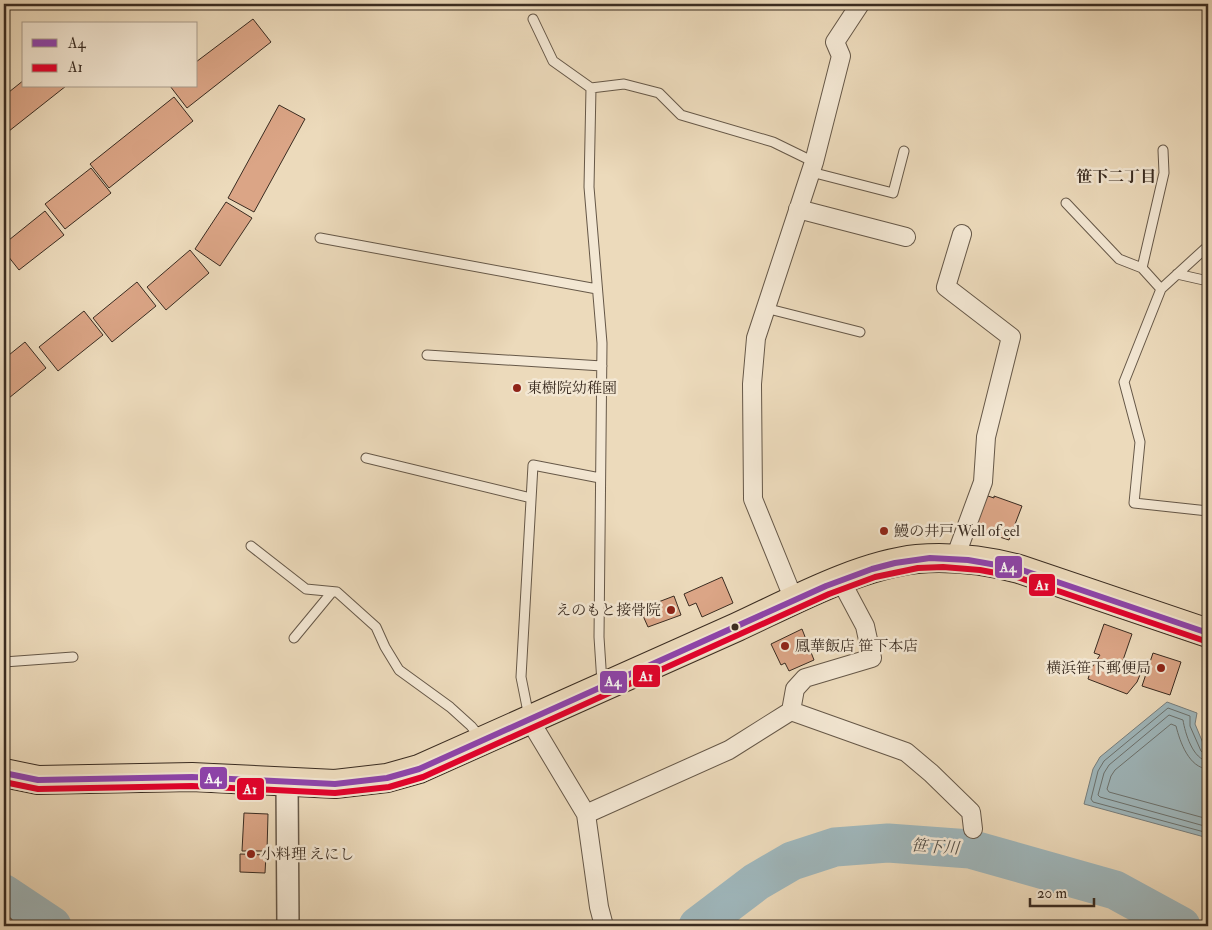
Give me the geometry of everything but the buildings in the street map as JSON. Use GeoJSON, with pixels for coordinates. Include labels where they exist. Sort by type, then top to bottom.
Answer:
{"type":"FeatureCollection","features":[{"type":"Feature","properties":{"kind":"main road"},"geometry":{"type":"LineString","coordinates":[[4,773],[38,780],[192,777],[335,784],[387,778],[419,769],[794,600],[871,569],[916,559],[954,558],[988,561],[1019,569],[1206,629]]}},
{"type":"Feature","properties":{"kind":"street"},"geometry":{"type":"LineString","coordinates":[[794,600],[753,499],[752,384],[756,338],[813,167],[842,56],[836,42],[860,4]]}},
{"type":"Feature","properties":{"kind":"street"},"geometry":{"type":"LineString","coordinates":[[798,209],[906,237]]}},
{"type":"Feature","properties":{"kind":"street"},"geometry":{"type":"LineString","coordinates":[[954,558],[983,482],[986,438],[1011,337],[946,287],[962,234]]}},
{"type":"Feature","properties":{"kind":"street"},"geometry":{"type":"LineString","coordinates":[[586,814],[729,750],[791,711],[795,688],[805,678],[872,658],[865,626],[841,581]]}},
{"type":"Feature","properties":{"kind":"street"},"geometry":{"type":"LineString","coordinates":[[791,711],[906,752],[931,773],[970,812],[973,829]]}},
{"type":"Feature","properties":{"kind":"street"},"geometry":{"type":"LineString","coordinates":[[529,720],[586,814],[599,907],[604,926]]}},
{"type":"Feature","properties":{"kind":"street"},"geometry":{"type":"LineString","coordinates":[[287,782],[288,926]]}},
{"type":"Feature","properties":{"kind":"lane"},"geometry":{"type":"LineString","coordinates":[[533,19],[553,61],[591,88],[624,84],[659,93],[681,115],[774,142],[813,167],[893,193],[904,150]]}},
{"type":"Feature","properties":{"kind":"lane"},"geometry":{"type":"LineString","coordinates":[[591,88],[589,187],[602,343],[599,637],[602,688]]}},
{"type":"Feature","properties":{"kind":"lane"},"geometry":{"type":"LineString","coordinates":[[1142,268],[1164,173],[1163,150]]}},
{"type":"Feature","properties":{"kind":"lane"},"geometry":{"type":"LineString","coordinates":[[1066,203],[1119,259],[1142,268],[1160,289]]}},
{"type":"Feature","properties":{"kind":"lane"},"geometry":{"type":"LineString","coordinates":[[320,238],[596,289]]}},
{"type":"Feature","properties":{"kind":"lane"},"geometry":{"type":"LineString","coordinates":[[1208,246],[1160,289],[1124,382],[1140,442],[1134,503],[1208,511]]}},
{"type":"Feature","properties":{"kind":"lane"},"geometry":{"type":"LineString","coordinates":[[1177,274],[1208,281]]}},
{"type":"Feature","properties":{"kind":"lane"},"geometry":{"type":"LineString","coordinates":[[765,308],[860,332]]}},
{"type":"Feature","properties":{"kind":"lane"},"geometry":{"type":"LineString","coordinates":[[426,355],[602,366]]}},
{"type":"Feature","properties":{"kind":"lane"},"geometry":{"type":"LineString","coordinates":[[366,458],[531,498]]}},
{"type":"Feature","properties":{"kind":"lane"},"geometry":{"type":"LineString","coordinates":[[529,720],[521,677],[533,464],[600,478]]}},
{"type":"Feature","properties":{"kind":"lane"},"geometry":{"type":"LineString","coordinates":[[251,546],[306,589],[337,592],[376,627],[385,648],[399,670],[450,707],[472,726],[483,740]]}},
{"type":"Feature","properties":{"kind":"lane"},"geometry":{"type":"LineString","coordinates":[[294,638],[332,592]]}},
{"type":"Feature","properties":{"kind":"lane"},"geometry":{"type":"LineString","coordinates":[[4,662],[73,656]]}},
{"type":"Feature","properties":{"kind":"water"},"geometry":{"type":"Polygon","coordinates":[[[1167,702],[1197,713],[1195,724],[1208,755],[1208,838],[1084,804],[1093,769],[1100,757],[1167,702]]]}},
{"type":"Feature","properties":{"kind":"waterway","name":"笹下川"},"geometry":{"type":"LineString","coordinates":[[698,926],[756,882],[792,861],[835,847],[888,843],[970,849],[1115,890],[1181,926]]}},
{"type":"Feature","properties":{"kind":"waterway","name":"笹下川"},"geometry":{"type":"LineString","coordinates":[[4,894],[52,926]]}},
{"type":"Feature","properties":{"kind":"transit line","name":"A4"},"geometry":{"type":"LineString","coordinates":[[4,773],[38,780],[192,777],[335,784],[387,778],[419,769],[826,586],[872,569],[895,563],[930,558],[968,560],[1019,569],[1208,633]]}},
{"type":"Feature","properties":{"kind":"transit line","name":"A1"},"geometry":{"type":"LineString","coordinates":[[4,782],[38,789],[192,786],[335,793],[389,787],[423,777],[829,594],[875,577],[918,568],[943,567],[980,570],[1017,577],[1205,641]]}},
{"type":"Feature","properties":{"kind":"place","name":"東樹院幼稚園"},"geometry":{"type":"Point","coordinates":[517,388]}},
{"type":"Feature","properties":{"kind":"place","name":"鰻の井戸 Well of eel"},"geometry":{"type":"Point","coordinates":[884,531]}},
{"type":"Feature","properties":{"kind":"place","name":"えのもと接骨院"},"geometry":{"type":"Point","coordinates":[671,610]}},
{"type":"Feature","properties":{"kind":"place","name":"鳳華飯店 笹下本店"},"geometry":{"type":"Point","coordinates":[785,646]}},
{"type":"Feature","properties":{"kind":"place","name":"横浜笹下郵便局"},"geometry":{"type":"Point","coordinates":[1161,668]}},
{"type":"Feature","properties":{"kind":"place","name":"小料理 えにし"},"geometry":{"type":"Point","coordinates":[251,854]}},
{"type":"Feature","properties":{"kind":"district","name":"笹下二丁目"},"geometry":{"type":"Point","coordinates":[1116,177]}}]}
